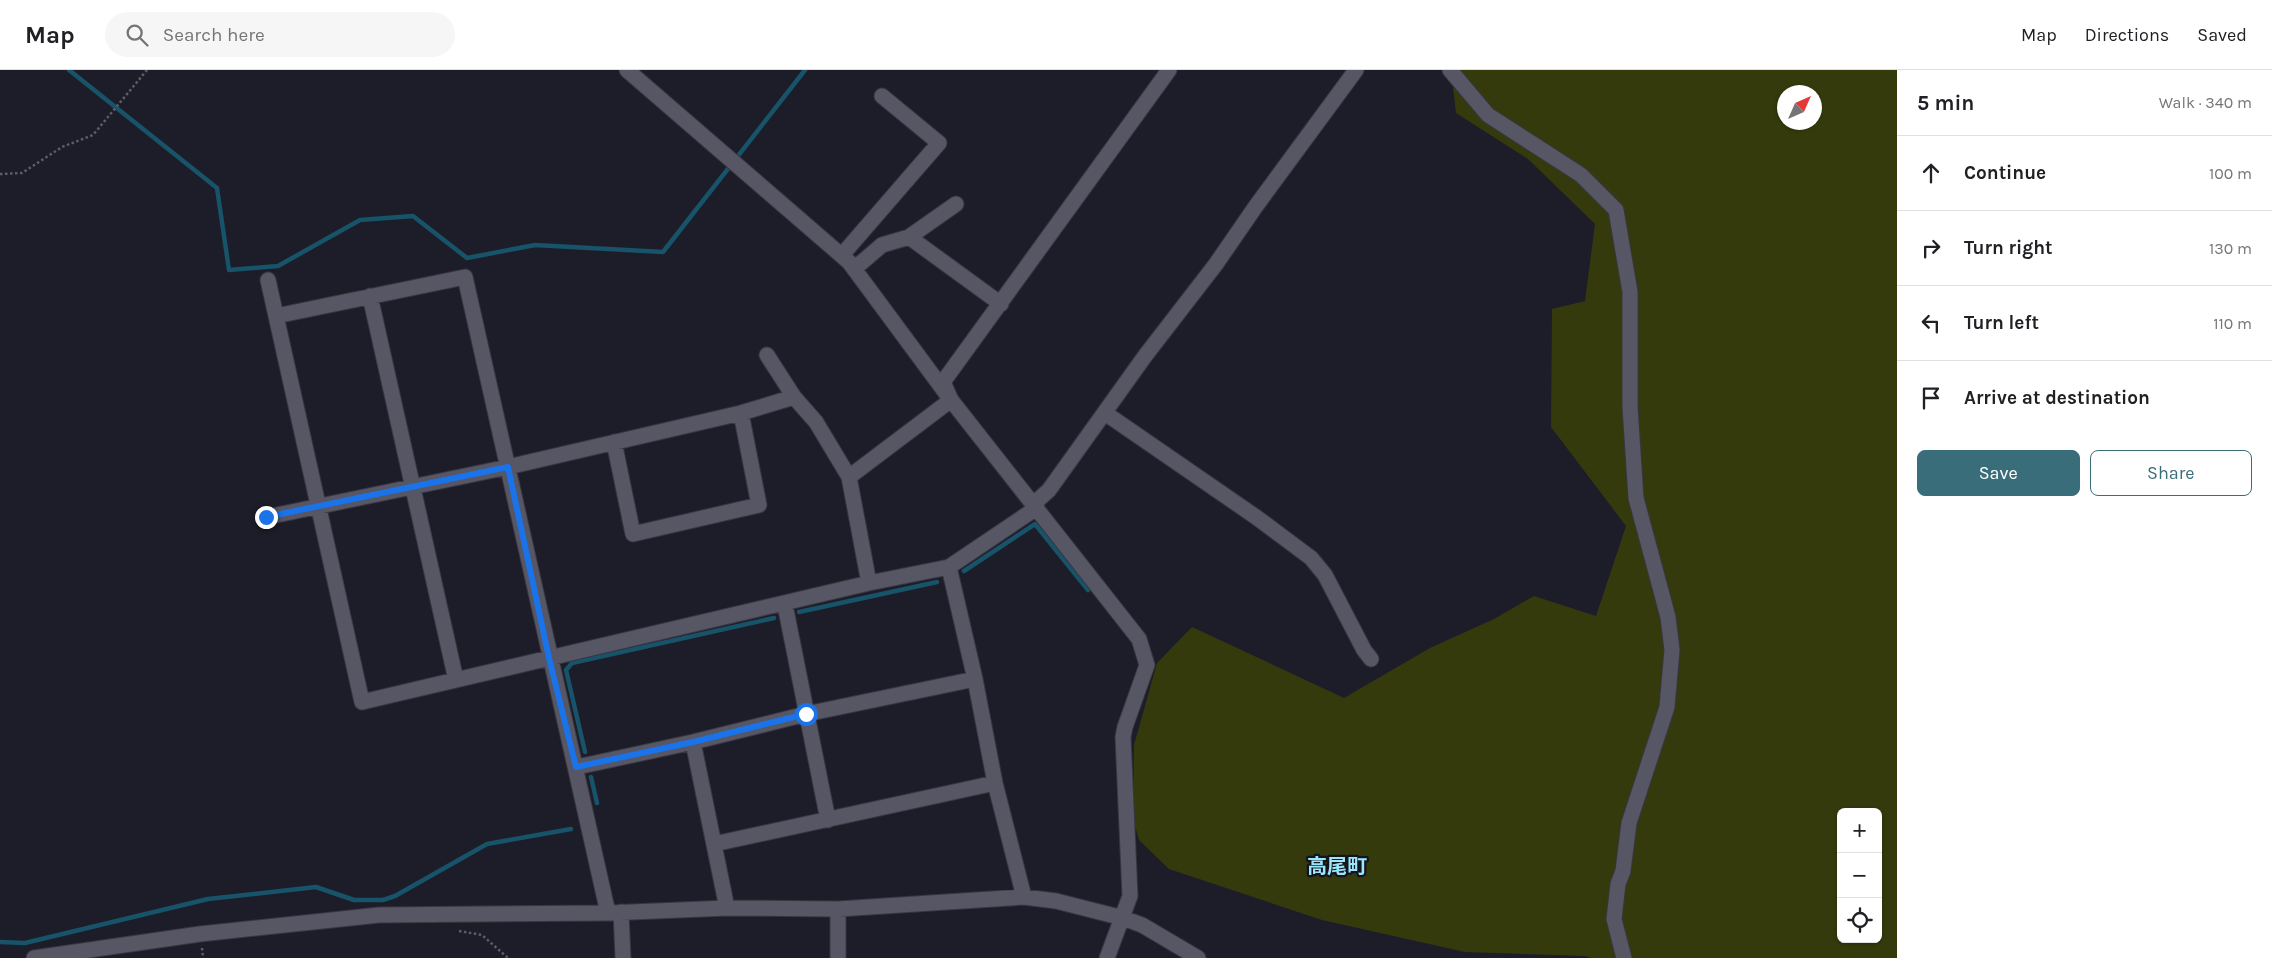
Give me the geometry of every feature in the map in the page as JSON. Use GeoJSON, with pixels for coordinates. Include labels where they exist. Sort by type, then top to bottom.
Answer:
{"type":"FeatureCollection","features":[{"type":"Feature","properties":{"kind":"street"},"geometry":{"type":"LineString","coordinates":[[627,70],[842,255],[1035,509],[1139,639],[1145,652],[1147,665],[1123,737],[1130,896],[1107,958]]}},
{"type":"Feature","properties":{"kind":"street"},"geometry":{"type":"LineString","coordinates":[[951,400],[943,382],[1169,70]]}},
{"type":"Feature","properties":{"kind":"street"},"geometry":{"type":"LineString","coordinates":[[268,280],[362,702],[949,567],[1035,509],[1038,500],[1049,490],[1145,356],[1216,264],[1256,206],[1356,70]]}},
{"type":"Feature","properties":{"kind":"street"},"geometry":{"type":"LineString","coordinates":[[1450,70],[1488,115],[1581,174],[1616,210],[1630,292],[1630,407],[1636,498],[1668,617],[1672,650],[1667,707],[1629,824],[1622,871],[1618,884],[1614,919],[1624,958]]}},
{"type":"Feature","properties":{"kind":"street"},"geometry":{"type":"LineString","coordinates":[[842,255],[939,143],[882,96]]}},
{"type":"Feature","properties":{"kind":"street"},"geometry":{"type":"LineString","coordinates":[[854,269],[882,245],[909,237],[956,204]]}},
{"type":"Feature","properties":{"kind":"street"},"geometry":{"type":"LineString","coordinates":[[909,237],[1001,304]]}},
{"type":"Feature","properties":{"kind":"street"},"geometry":{"type":"LineString","coordinates":[[276,316],[465,277],[549,658],[615,912],[623,958]]}},
{"type":"Feature","properties":{"kind":"street"},"geometry":{"type":"LineString","coordinates":[[370,296],[456,680]]}},
{"type":"Feature","properties":{"kind":"street"},"geometry":{"type":"LineString","coordinates":[[767,355],[794,397],[816,422],[849,477],[869,584]]}},
{"type":"Feature","properties":{"kind":"street"},"geometry":{"type":"LineString","coordinates":[[266,517],[508,467],[741,413],[794,397]]}},
{"type":"Feature","properties":{"kind":"street"},"geometry":{"type":"LineString","coordinates":[[849,477],[951,400]]}},
{"type":"Feature","properties":{"kind":"street"},"geometry":{"type":"LineString","coordinates":[[614,442],[633,534],[759,505],[741,413]]}},
{"type":"Feature","properties":{"kind":"street"},"geometry":{"type":"LineString","coordinates":[[1104,413],[1256,517],[1311,558],[1325,575],[1364,650],[1371,659]]}},
{"type":"Feature","properties":{"kind":"street"},"geometry":{"type":"LineString","coordinates":[[949,567],[975,680],[995,783],[1024,897]]}},
{"type":"Feature","properties":{"kind":"street"},"geometry":{"type":"LineString","coordinates":[[784,605],[828,820]]}},
{"type":"Feature","properties":{"kind":"street"},"geometry":{"type":"LineString","coordinates":[[576,767],[693,742],[806,714],[975,680]]}},
{"type":"Feature","properties":{"kind":"street"},"geometry":{"type":"LineString","coordinates":[[693,742],[727,908]]}},
{"type":"Feature","properties":{"kind":"street"},"geometry":{"type":"LineString","coordinates":[[714,844],[995,783]]}},
{"type":"Feature","properties":{"kind":"street"},"geometry":{"type":"LineString","coordinates":[[34,958],[200,934],[380,915],[615,912],[727,908],[838,908],[1024,897],[1056,901],[1123,918],[1142,925],[1198,958]]}},
{"type":"Feature","properties":{"kind":"street"},"geometry":{"type":"LineString","coordinates":[[838,908],[838,958]]}},
{"type":"Feature","properties":{"kind":"path"},"geometry":{"type":"LineString","coordinates":[[0,174],[22,173],[62,147],[93,135],[147,70]]}},
{"type":"Feature","properties":{"kind":"green space"},"geometry":{"type":"Polygon","coordinates":[[[1451,70],[1897,70],[1897,958],[1591,958],[1585,956],[1465,952],[1322,920],[1169,869],[1139,840],[1133,819],[1134,745],[1157,663],[1192,627],[1344,698],[1430,648],[1494,619],[1534,596],[1596,616],[1626,526],[1551,427],[1552,309],[1585,301],[1595,224],[1528,159],[1456,113],[1451,70]]]}},
{"type":"Feature","properties":{"kind":"waterway"},"geometry":{"type":"LineString","coordinates":[[69,70],[217,188],[229,270],[278,266],[360,220],[413,216],[467,258],[535,245],[663,252],[805,70]]}},
{"type":"Feature","properties":{"kind":"waterway"},"geometry":{"type":"LineString","coordinates":[[964,571],[1035,524],[1088,590]]}},
{"type":"Feature","properties":{"kind":"waterway"},"geometry":{"type":"LineString","coordinates":[[799,612],[937,582]]}},
{"type":"Feature","properties":{"kind":"waterway"},"geometry":{"type":"LineString","coordinates":[[585,752],[566,670],[572,663],[774,618]]}},
{"type":"Feature","properties":{"kind":"waterway"},"geometry":{"type":"LineString","coordinates":[[591,777],[597,803]]}},
{"type":"Feature","properties":{"kind":"waterway"},"geometry":{"type":"LineString","coordinates":[[0,942],[25,943],[208,899],[316,887],[354,900],[383,900],[395,896],[487,844],[571,829]]}},
{"type":"Feature","properties":{"kind":"district","name":"高尾町"},"geometry":{"type":"Point","coordinates":[1337,866]}},
{"type":"Feature","properties":{"kind":"route"},"geometry":{"type":"LineString","coordinates":[[266,517],[508,467],[549,658],[576,767],[693,742],[806,714]]}}]}
